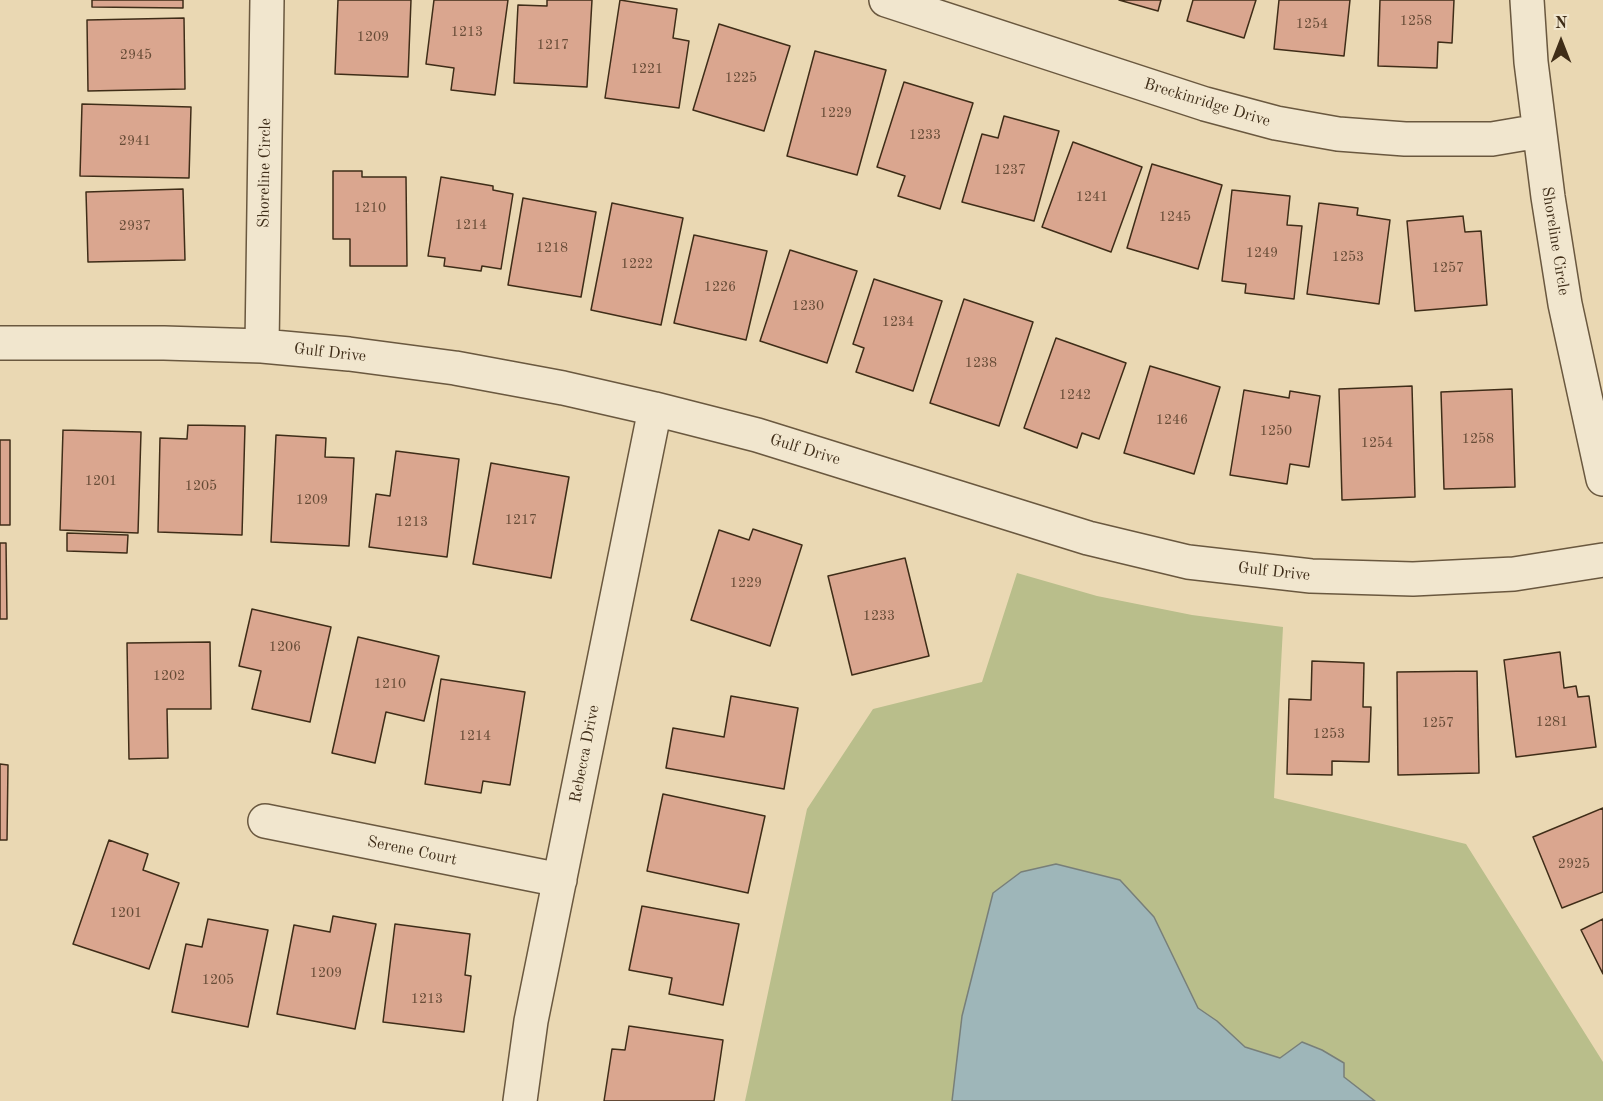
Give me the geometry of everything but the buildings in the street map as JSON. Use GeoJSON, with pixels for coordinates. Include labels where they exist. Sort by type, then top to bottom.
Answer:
{"type":"FeatureCollection","features":[{"type":"Feature","properties":{"kind":"street","name":"Shoreline Circle"},"geometry":{"type":"LineString","coordinates":[[262,346],[267,0]]}},
{"type":"Feature","properties":{"kind":"street","name":"Breckinridge Drive"},"geometry":{"type":"LineString","coordinates":[[885,0],[1205,104],[1276,123],[1338,134],[1405,140],[1492,139],[1539,131]]}},
{"type":"Feature","properties":{"kind":"street","name":"Shoreline Circle"},"geometry":{"type":"LineString","coordinates":[[1527,0],[1531,62],[1548,197],[1565,304],[1603,479]]}},
{"type":"Feature","properties":{"kind":"street","name":"Gulf Drive"},"geometry":{"type":"LineString","coordinates":[[0,343],[164,343],[262,346],[349,354],[456,368],[655,408],[757,435],[1088,538],[1188,562],[1311,576],[1413,579],[1514,574],[1603,560]]}},
{"type":"Feature","properties":{"kind":"street","name":"Rebecca Drive"},"geometry":{"type":"LineString","coordinates":[[520,1101],[531,1021],[655,408]]}},
{"type":"Feature","properties":{"kind":"street","name":"Serene Court"},"geometry":{"type":"LineString","coordinates":[[265,820],[560,880]]}},
{"type":"Feature","properties":{"kind":"green space"},"geometry":{"type":"Polygon","coordinates":[[[1017,573],[1097,596],[1192,615],[1283,627],[1274,798],[1466,844],[1603,1062],[1603,1101],[745,1101],[807,809],[873,709],[982,682],[1017,573]]]}},
{"type":"Feature","properties":{"kind":"water"},"geometry":{"type":"Polygon","coordinates":[[[1056,864],[1120,880],[1154,917],[1198,1008],[1217,1021],[1245,1047],[1280,1058],[1302,1042],[1322,1050],[1344,1063],[1344,1077],[1375,1101],[952,1101],[962,1016],[993,893],[1021,872],[1056,864]]]}}]}
